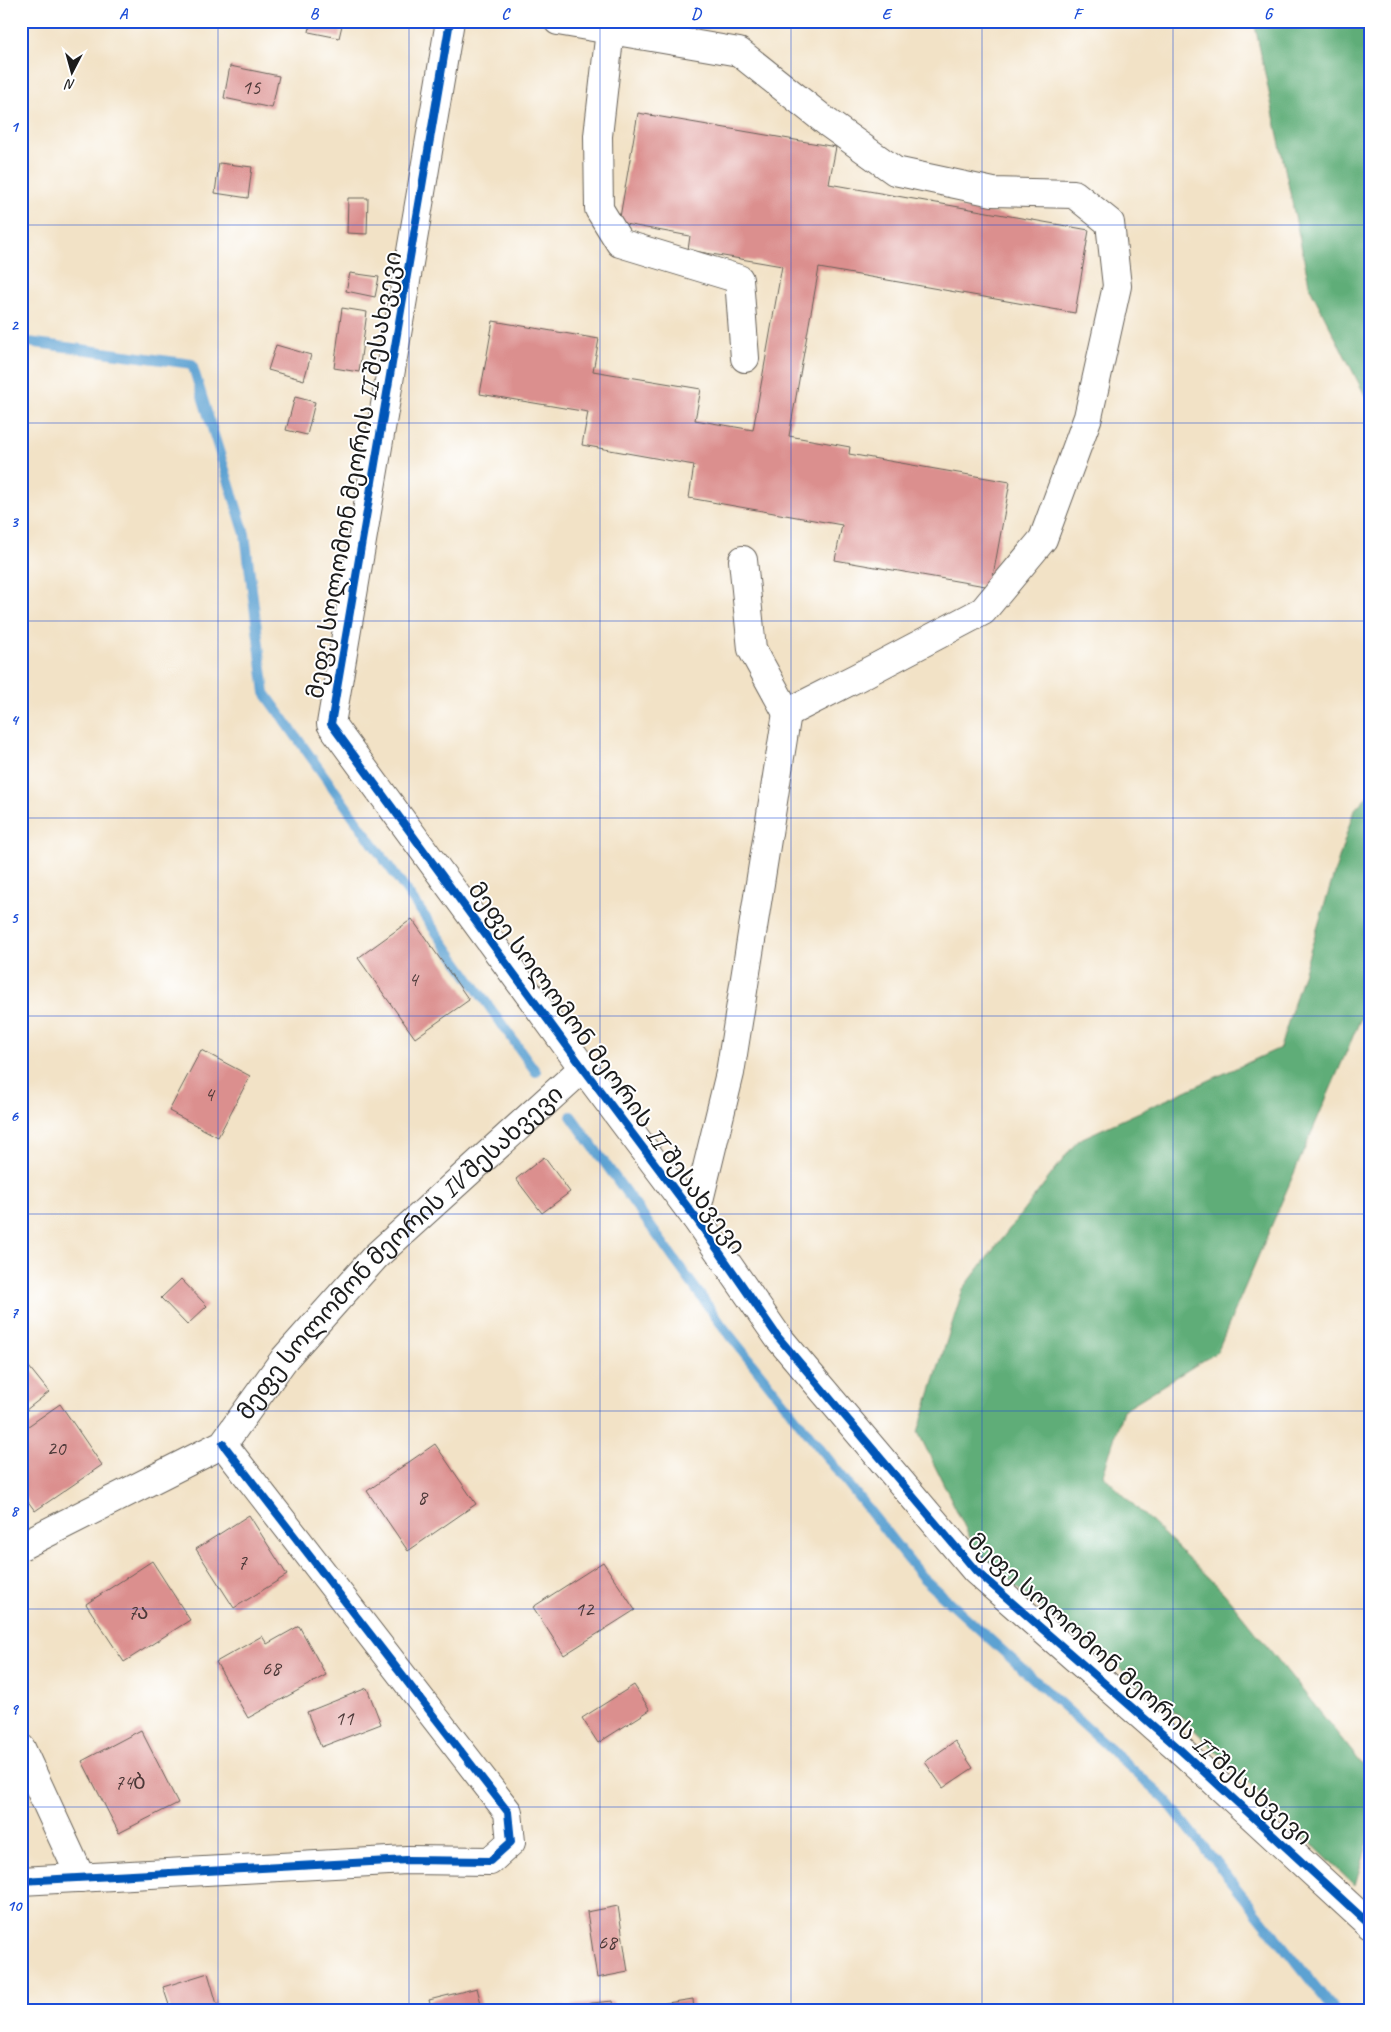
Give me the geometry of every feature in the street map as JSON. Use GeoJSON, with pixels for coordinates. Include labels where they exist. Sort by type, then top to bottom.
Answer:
{"type":"FeatureCollection","features":[{"type":"Feature","properties":{"kind":"street","name":"მეფე სოლომონ მეორის II შესახვევი"},"geometry":{"type":"LineString","coordinates":[[450,21],[331,724],[583,1068],[695,1217],[778,1337],[976,1571],[1175,1745],[1370,1925]]}},
{"type":"Feature","properties":{"kind":"street"},"geometry":{"type":"LineString","coordinates":[[558,21],[738,52],[828,123],[895,172],[993,192],[1074,194],[1110,222],[1117,286],[1088,417],[1043,538],[983,610],[858,678],[787,713]]}},
{"type":"Feature","properties":{"kind":"street"},"geometry":{"type":"LineString","coordinates":[[610,30],[598,136],[599,209],[620,243],[739,279],[745,358]]}},
{"type":"Feature","properties":{"kind":"street"},"geometry":{"type":"LineString","coordinates":[[695,1217],[730,1073],[787,713],[752,649],[743,560]]}},
{"type":"Feature","properties":{"kind":"street","name":"მეფე სოლომონ მეორის IV შესახვევი"},"geometry":{"type":"LineString","coordinates":[[21,1546],[223,1444],[284,1358],[375,1257],[583,1068]]}},
{"type":"Feature","properties":{"kind":"street","name":"მეფე სოლომონ მეორის IV შესახვევი"},"geometry":{"type":"LineString","coordinates":[[21,1881],[407,1860],[490,1861],[511,1842],[508,1812],[223,1444]]}},
{"type":"Feature","properties":{"kind":"street"},"geometry":{"type":"LineString","coordinates":[[21,1748],[81,1878]]}},
{"type":"Feature","properties":{"kind":"green space"},"geometry":{"type":"Polygon","coordinates":[[[1254,21],[1370,21],[1370,405],[1310,288],[1254,21]]]}},
{"type":"Feature","properties":{"kind":"green space"},"geometry":{"type":"Polygon","coordinates":[[[1370,793],[1370,997],[1217,1352],[1123,1410],[1103,1475],[1224,1593],[1370,1774],[1370,1835],[1355,1886],[1179,1715],[981,1560],[918,1432],[963,1289],[1078,1140],[1280,1048],[1354,810],[1370,793]]]}},
{"type":"Feature","properties":{"kind":"building"},"geometry":{"type":"Polygon","coordinates":[[[311,21],[343,21],[339,38],[309,32],[311,21]]]}},
{"type":"Feature","properties":{"kind":"building"},"geometry":{"type":"Polygon","coordinates":[[[230,66],[279,76],[272,108],[224,98],[230,66]]]}},
{"type":"Feature","properties":{"kind":"building"},"geometry":{"type":"Polygon","coordinates":[[[638,113],[836,147],[829,184],[1089,230],[1075,313],[819,268],[789,436],[850,447],[849,454],[1010,482],[991,587],[835,560],[842,525],[689,498],[694,465],[582,445],[588,412],[480,394],[493,321],[599,339],[593,371],[701,389],[695,420],[753,430],[782,266],[688,250],[690,236],[619,223],[638,113]]]}},
{"type":"Feature","properties":{"kind":"building"},"geometry":{"type":"Polygon","coordinates":[[[219,163],[252,167],[248,198],[215,193],[219,163]]]}},
{"type":"Feature","properties":{"kind":"building"},"geometry":{"type":"Polygon","coordinates":[[[348,198],[368,198],[367,234],[347,233],[348,198]]]}},
{"type":"Feature","properties":{"kind":"building"},"geometry":{"type":"Polygon","coordinates":[[[350,273],[379,277],[375,297],[346,291],[350,273]]]}},
{"type":"Feature","properties":{"kind":"building"},"geometry":{"type":"Polygon","coordinates":[[[342,308],[367,312],[359,372],[334,368],[342,308]]]}},
{"type":"Feature","properties":{"kind":"building"},"geometry":{"type":"Polygon","coordinates":[[[276,345],[311,355],[304,380],[268,370],[276,345]]]}},
{"type":"Feature","properties":{"kind":"building"},"geometry":{"type":"Polygon","coordinates":[[[295,397],[315,402],[307,435],[286,430],[295,397]]]}},
{"type":"Feature","properties":{"kind":"building"},"geometry":{"type":"Polygon","coordinates":[[[412,919],[469,1000],[415,1038],[358,958],[412,919]]]}},
{"type":"Feature","properties":{"kind":"building"},"geometry":{"type":"Polygon","coordinates":[[[201,1050],[250,1076],[218,1137],[169,1111],[201,1050]]]}},
{"type":"Feature","properties":{"kind":"building"},"geometry":{"type":"Polygon","coordinates":[[[544,1157],[570,1192],[542,1213],[516,1179],[544,1157]]]}},
{"type":"Feature","properties":{"kind":"building"},"geometry":{"type":"Polygon","coordinates":[[[181,1279],[207,1306],[187,1325],[161,1298],[181,1279]]]}},
{"type":"Feature","properties":{"kind":"building"},"geometry":{"type":"Polygon","coordinates":[[[21,1357],[49,1392],[21,1414],[21,1357]]]}},
{"type":"Feature","properties":{"kind":"building"},"geometry":{"type":"Polygon","coordinates":[[[60,1404],[102,1465],[35,1511],[21,1492],[21,1431],[60,1404]]]}},
{"type":"Feature","properties":{"kind":"building"},"geometry":{"type":"Polygon","coordinates":[[[435,1444],[476,1504],[408,1551],[367,1491],[435,1444]]]}},
{"type":"Feature","properties":{"kind":"building"},"geometry":{"type":"Polygon","coordinates":[[[249,1515],[287,1575],[234,1608],[196,1549],[249,1515]]]}},
{"type":"Feature","properties":{"kind":"building"},"geometry":{"type":"Polygon","coordinates":[[[152,1561],[190,1620],[124,1662],[86,1604],[152,1561]]]}},
{"type":"Feature","properties":{"kind":"building"},"geometry":{"type":"Polygon","coordinates":[[[603,1562],[635,1610],[564,1655],[533,1607],[603,1562]]]}},
{"type":"Feature","properties":{"kind":"building"},"geometry":{"type":"Polygon","coordinates":[[[299,1626],[326,1675],[248,1718],[216,1662],[262,1636],[267,1644],[299,1626]]]}},
{"type":"Feature","properties":{"kind":"building"},"geometry":{"type":"Polygon","coordinates":[[[634,1685],[650,1710],[598,1743],[582,1718],[634,1685]]]}},
{"type":"Feature","properties":{"kind":"building"},"geometry":{"type":"Polygon","coordinates":[[[367,1688],[381,1724],[321,1747],[307,1712],[367,1688]]]}},
{"type":"Feature","properties":{"kind":"building"},"geometry":{"type":"Polygon","coordinates":[[[141,1730],[178,1803],[119,1833],[82,1761],[141,1730]]]}},
{"type":"Feature","properties":{"kind":"building"},"geometry":{"type":"Polygon","coordinates":[[[955,1741],[973,1768],[943,1788],[925,1762],[955,1741]]]}},
{"type":"Feature","properties":{"kind":"building"},"geometry":{"type":"Polygon","coordinates":[[[618,1906],[628,1972],[597,1978],[587,1912],[618,1906]]]}},
{"type":"Feature","properties":{"kind":"building"},"geometry":{"type":"Polygon","coordinates":[[[208,1973],[219,2011],[171,2011],[163,1987],[208,1973]]]}},
{"type":"Feature","properties":{"kind":"building"},"geometry":{"type":"Polygon","coordinates":[[[477,1988],[483,2011],[432,2011],[429,2000],[477,1988]]]}},
{"type":"Feature","properties":{"kind":"building"},"geometry":{"type":"Polygon","coordinates":[[[693,1999],[694,2011],[642,2011],[641,2007],[693,1999]]]}},
{"type":"Feature","properties":{"kind":"building"},"geometry":{"type":"Polygon","coordinates":[[[613,2001],[614,2011],[531,2011],[530,2009],[613,2001]]]}},
{"type":"Feature","properties":{"kind":"waterway"},"geometry":{"type":"LineString","coordinates":[[21,341],[192,364],[245,534],[265,693],[536,1072]]}},
{"type":"Feature","properties":{"kind":"waterway"},"geometry":{"type":"LineString","coordinates":[[571,1116],[721,1324],[922,1577],[1166,1800],[1335,2011]]}},
{"type":"Feature","properties":{"kind":"cycle path"},"geometry":{"type":"LineString","coordinates":[[450,21],[331,724],[583,1068],[695,1217],[778,1337],[976,1571],[1175,1745],[1370,1925]]}},
{"type":"Feature","properties":{"kind":"cycle path"},"geometry":{"type":"LineString","coordinates":[[21,1881],[407,1860],[490,1861],[511,1842],[508,1812],[223,1444]]}}]}
